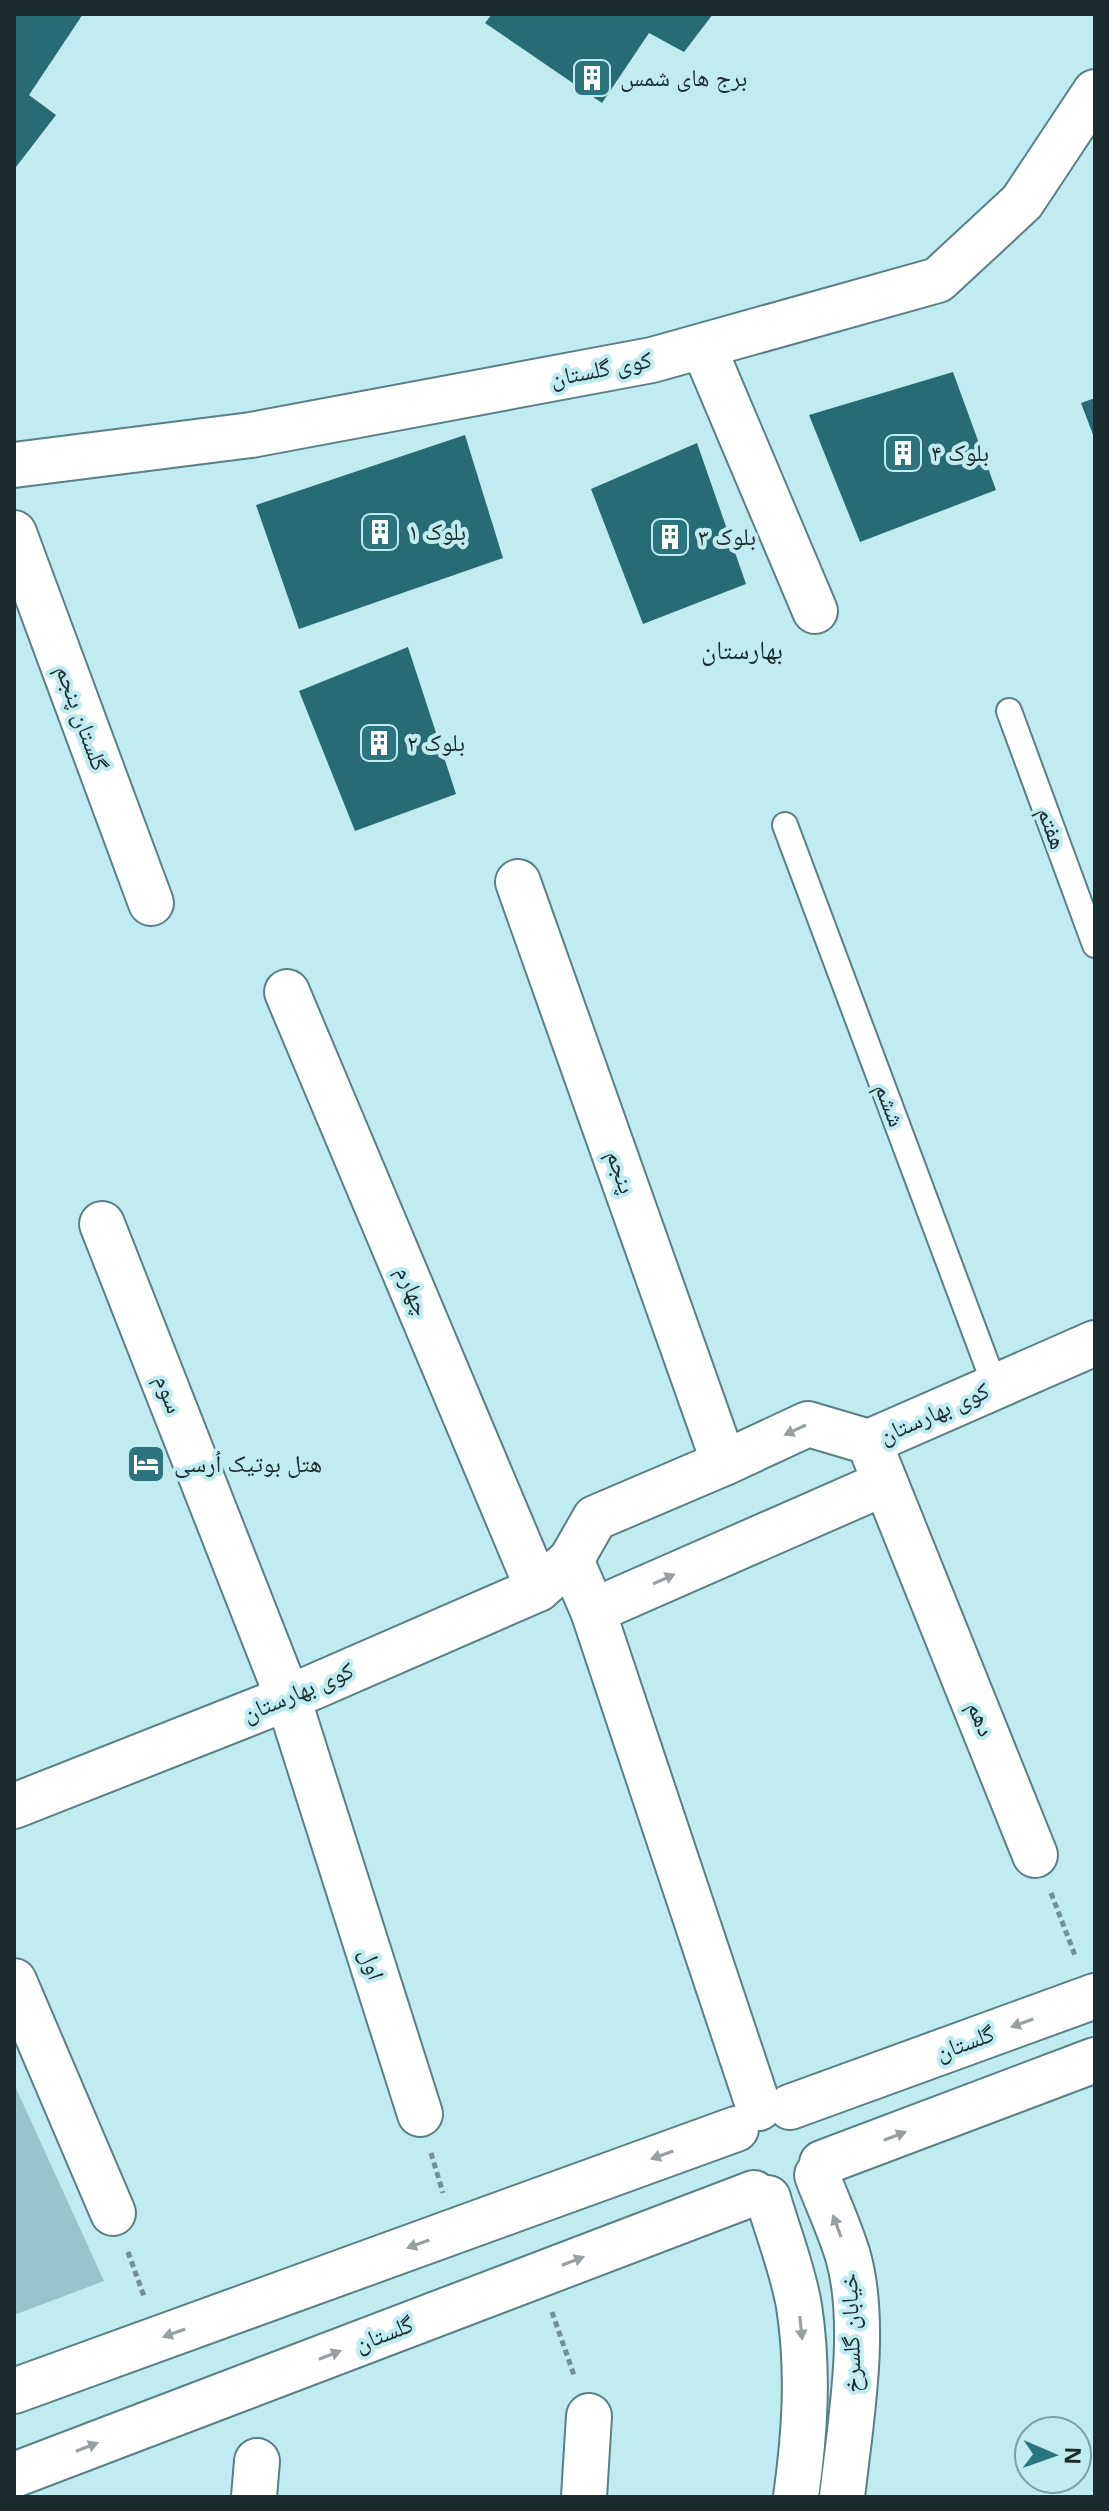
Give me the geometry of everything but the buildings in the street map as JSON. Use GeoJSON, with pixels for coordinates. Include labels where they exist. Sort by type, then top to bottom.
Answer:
{"type":"FeatureCollection","features":[{"type":"Feature","properties":{"kind":"street","name":"کوی گلستان"},"geometry":{"type":"LineString","coordinates":[[14,465],[251,435],[652,360],[938,280],[1022,202],[1095,92]]}},
{"type":"Feature","properties":{"kind":"street"},"geometry":{"type":"LineString","coordinates":[[703,346],[815,611]]}},
{"type":"Feature","properties":{"kind":"street","name":"گلستان پنجم"},"geometry":{"type":"LineString","coordinates":[[14,533],[151,903]]}},
{"type":"Feature","properties":{"kind":"street","name":"پنجم"},"geometry":{"type":"LineString","coordinates":[[518,882],[724,1463]]}},
{"type":"Feature","properties":{"kind":"street","name":"چهارم"},"geometry":{"type":"LineString","coordinates":[[287,992],[538,1589]]}},
{"type":"Feature","properties":{"kind":"street","name":"سوم"},"geometry":{"type":"LineString","coordinates":[[102,1224],[288,1698]]}},
{"type":"Feature","properties":{"kind":"street","name":"کوی بهارستان"},"geometry":{"type":"LineString","coordinates":[[14,1806],[288,1698],[538,1589],[571,1560],[595,1518],[808,1424],[869,1442],[1095,1343]]}},
{"type":"Feature","properties":{"kind":"street","name":"دهم"},"geometry":{"type":"LineString","coordinates":[[869,1442],[1035,1855]]}},
{"type":"Feature","properties":{"kind":"street","name":"کوی بهارستان"},"geometry":{"type":"LineString","coordinates":[[593,1611],[885,1483]]}},
{"type":"Feature","properties":{"kind":"street"},"geometry":{"type":"LineString","coordinates":[[571,1560],[593,1611],[762,2115]]}},
{"type":"Feature","properties":{"kind":"street","name":"اول"},"geometry":{"type":"LineString","coordinates":[[288,1698],[420,2114]]}},
{"type":"Feature","properties":{"kind":"street"},"geometry":{"type":"LineString","coordinates":[[14,1981],[113,2213]]}},
{"type":"Feature","properties":{"kind":"street","name":"گلستان"},"geometry":{"type":"LineString","coordinates":[[14,2391],[1094,1996]]}},
{"type":"Feature","properties":{"kind":"street"},"geometry":{"type":"LineString","coordinates":[[819,2169],[1095,2060]]}},
{"type":"Feature","properties":{"kind":"street"},"geometry":{"type":"LineString","coordinates":[[803,2114],[814,2124],[821,2138],[819,2169],[805,2189],[794,2196],[761,2196],[742,2184],[734,2172],[730,2158],[731,2143],[762,2115],[803,2114]]}},
{"type":"Feature","properties":{"kind":"street","name":"خیابان گلسرخ"},"geometry":{"type":"LineString","coordinates":[[819,2169],[848,2258],[855,2307],[855,2390],[842,2497]]}},
{"type":"Feature","properties":{"kind":"street","name":"گلستان"},"geometry":{"type":"LineString","coordinates":[[14,2475],[538,2274],[761,2196]]}},
{"type":"Feature","properties":{"kind":"street","name":"خیابان گلسرخ"},"geometry":{"type":"LineString","coordinates":[[761,2196],[799,2303],[805,2366],[804,2440],[796,2497]]}},
{"type":"Feature","properties":{"kind":"street"},"geometry":{"type":"LineString","coordinates":[[584,2497],[589,2416]]}},
{"type":"Feature","properties":{"kind":"lane","name":"هفتم"},"geometry":{"type":"LineString","coordinates":[[1009,711],[1095,945]]}},
{"type":"Feature","properties":{"kind":"lane","name":"ششم"},"geometry":{"type":"LineString","coordinates":[[785,825],[995,1386]]}},
{"type":"Feature","properties":{"kind":"path"},"geometry":{"type":"LineString","coordinates":[[1035,1855],[1094,1996]]}},
{"type":"Feature","properties":{"kind":"path"},"geometry":{"type":"LineString","coordinates":[[420,2114],[455,2231]]}},
{"type":"Feature","properties":{"kind":"path"},"geometry":{"type":"LineString","coordinates":[[113,2213],[160,2338]]}},
{"type":"Feature","properties":{"kind":"path"},"geometry":{"type":"LineString","coordinates":[[538,2274],[589,2416]]}},
{"type":"Feature","properties":{"kind":"shaded area"},"geometry":{"type":"Polygon","coordinates":[[[14,2084],[104,2281],[14,2315],[14,2084]]]}},
{"type":"Feature","properties":{"kind":"place","name":"برج های شمس"},"geometry":{"type":"Point","coordinates":[592,78]}},
{"type":"Feature","properties":{"kind":"place","name":"بلوک ۴"},"geometry":{"type":"Point","coordinates":[903,453]}},
{"type":"Feature","properties":{"kind":"place","name":"بلوک ۱"},"geometry":{"type":"Point","coordinates":[380,532]}},
{"type":"Feature","properties":{"kind":"place","name":"بلوک ۳"},"geometry":{"type":"Point","coordinates":[670,537]}},
{"type":"Feature","properties":{"kind":"place","name":"بلوک ۲"},"geometry":{"type":"Point","coordinates":[379,743]}},
{"type":"Feature","properties":{"kind":"place","name":"هتل بوتیک اُرسی"},"geometry":{"type":"Point","coordinates":[146,1464]}},
{"type":"Feature","properties":{"kind":"district","name":"بهارستان"},"geometry":{"type":"Point","coordinates":[742,650]}}]}
